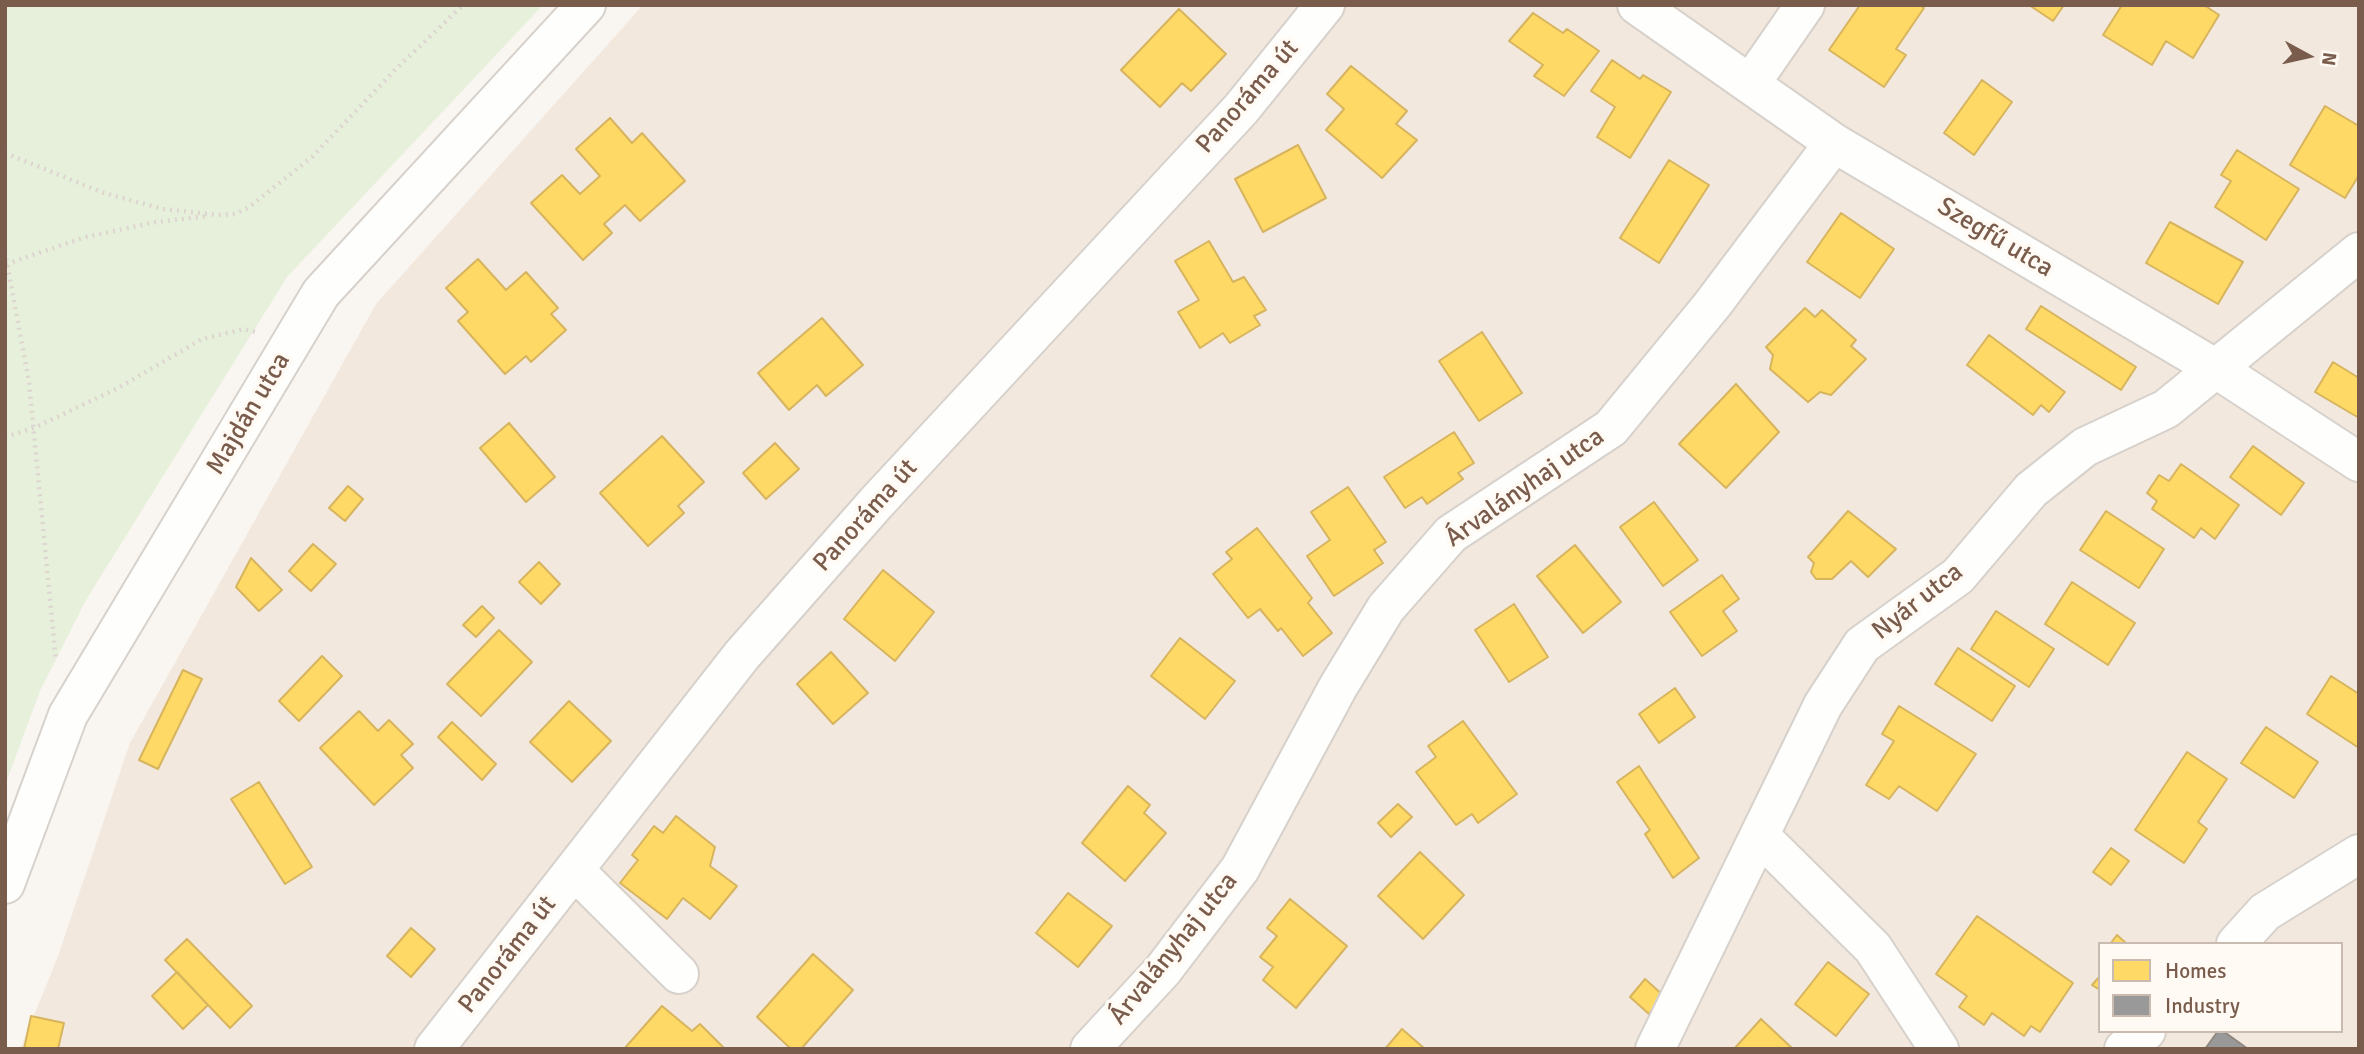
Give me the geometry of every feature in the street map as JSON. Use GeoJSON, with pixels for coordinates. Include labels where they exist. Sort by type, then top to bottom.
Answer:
{"type":"FeatureCollection","features":[{"type":"Feature","properties":{"kind":"street","name":"Majdán utca"},"geometry":{"type":"LineString","coordinates":[[5,884],[68,715],[321,293],[586,5]]}},
{"type":"Feature","properties":{"kind":"street","name":"Panoráma út"},"geometry":{"type":"LineString","coordinates":[[434,1049],[742,655],[886,492],[1241,109],[1325,5]]}},
{"type":"Feature","properties":{"kind":"street","name":"Szegfű utca"},"geometry":{"type":"LineString","coordinates":[[1637,5],[1834,143],[2215,368],[2359,462]]}},
{"type":"Feature","properties":{"kind":"street"},"geometry":{"type":"LineString","coordinates":[[1751,83],[1805,5]]}},
{"type":"Feature","properties":{"kind":"street","name":"Árvalányhaj utca"},"geometry":{"type":"LineString","coordinates":[[1090,1049],[1163,970],[1240,869],[1338,687],[1387,608],[1451,534],[1611,428],[1712,306],[1834,143]]}},
{"type":"Feature","properties":{"kind":"street","name":"Nyár utca"},"geometry":{"type":"LineString","coordinates":[[1655,1049],[1823,705],[1862,645],[1958,576],[2031,490],[2085,447],[2166,409],[2359,251]]}},
{"type":"Feature","properties":{"kind":"street"},"geometry":{"type":"LineString","coordinates":[[1760,836],[1873,948],[1939,1049]]}},
{"type":"Feature","properties":{"kind":"street"},"geometry":{"type":"LineString","coordinates":[[2238,942],[2265,912],[2359,854]]}},
{"type":"Feature","properties":{"kind":"street"},"geometry":{"type":"LineString","coordinates":[[574,870],[679,974]]}},
{"type":"Feature","properties":{"kind":"street"},"geometry":{"type":"LineString","coordinates":[[2124,1049],[2144,1033]]}},
{"type":"Feature","properties":{"kind":"path"},"geometry":{"type":"LineString","coordinates":[[6,264],[86,236],[156,222],[235,214],[248,208],[312,157],[395,70],[463,5]]}},
{"type":"Feature","properties":{"kind":"path"},"geometry":{"type":"LineString","coordinates":[[5,153],[104,193],[163,209],[218,215]]}},
{"type":"Feature","properties":{"kind":"path"},"geometry":{"type":"LineString","coordinates":[[5,252],[29,382],[57,676],[68,715]]}},
{"type":"Feature","properties":{"kind":"path"},"geometry":{"type":"LineString","coordinates":[[5,437],[34,428],[120,387],[202,339],[244,329],[291,344]]}},
{"type":"Feature","properties":{"kind":"shaded area"},"geometry":{"type":"Polygon","coordinates":[[[643,5],[2359,5],[2359,1049],[20,1049],[57,959],[130,743],[376,304],[643,5]]]}},
{"type":"Feature","properties":{"kind":"green space"},"geometry":{"type":"Polygon","coordinates":[[[5,5],[543,5],[287,277],[86,600],[40,691],[5,785],[5,5]]]}},
{"type":"Feature","properties":{"kind":"building: Homes"},"geometry":{"type":"Polygon","coordinates":[[[1860,5],[1920,5],[1924,8],[1896,49],[1906,55],[1884,87],[1829,50],[1860,5]]]}},
{"type":"Feature","properties":{"kind":"building: Homes"},"geometry":{"type":"Polygon","coordinates":[[[2029,5],[2064,5],[2053,21],[2029,5]]]}},
{"type":"Feature","properties":{"kind":"building: Homes"},"geometry":{"type":"Polygon","coordinates":[[[2122,5],[2204,5],[2219,15],[2193,58],[2166,41],[2152,65],[2103,35],[2122,5]]]}},
{"type":"Feature","properties":{"kind":"building: Homes"},"geometry":{"type":"Polygon","coordinates":[[[1179,9],[1226,54],[1191,91],[1182,83],[1160,107],[1121,70],[1179,9]]]}},
{"type":"Feature","properties":{"kind":"building: Homes"},"geometry":{"type":"Polygon","coordinates":[[[1533,13],[1563,33],[1567,29],[1599,51],[1564,96],[1534,76],[1543,65],[1509,41],[1533,13]]]}},
{"type":"Feature","properties":{"kind":"building: Homes"},"geometry":{"type":"Polygon","coordinates":[[[1612,60],[1640,79],[1643,75],[1671,92],[1630,158],[1597,137],[1615,107],[1591,91],[1612,60]]]}},
{"type":"Feature","properties":{"kind":"building: Homes"},"geometry":{"type":"Polygon","coordinates":[[[1351,66],[1407,111],[1396,124],[1417,140],[1382,178],[1326,130],[1344,109],[1327,94],[1351,66]]]}},
{"type":"Feature","properties":{"kind":"building: Homes"},"geometry":{"type":"Polygon","coordinates":[[[1982,80],[2012,102],[1974,155],[1944,133],[1982,80]]]}},
{"type":"Feature","properties":{"kind":"building: Homes"},"geometry":{"type":"Polygon","coordinates":[[[2325,106],[2359,126],[2359,175],[2345,198],[2290,165],[2325,106]]]}},
{"type":"Feature","properties":{"kind":"building: Homes"},"geometry":{"type":"Polygon","coordinates":[[[610,118],[632,143],[642,133],[685,181],[640,221],[625,205],[604,224],[612,233],[583,260],[531,203],[562,175],[580,194],[600,176],[576,149],[610,118]]]}},
{"type":"Feature","properties":{"kind":"building: Homes"},"geometry":{"type":"Polygon","coordinates":[[[1298,145],[1326,198],[1263,232],[1235,179],[1298,145]]]}},
{"type":"Feature","properties":{"kind":"building: Homes"},"geometry":{"type":"Polygon","coordinates":[[[2237,150],[2299,189],[2266,240],[2215,207],[2231,181],[2221,175],[2237,150]]]}},
{"type":"Feature","properties":{"kind":"building: Homes"},"geometry":{"type":"Polygon","coordinates":[[[1669,160],[1709,185],[1659,263],[1620,238],[1669,160]]]}},
{"type":"Feature","properties":{"kind":"building: Homes"},"geometry":{"type":"Polygon","coordinates":[[[1841,213],[1894,249],[1860,298],[1807,262],[1841,213]]]}},
{"type":"Feature","properties":{"kind":"building: Homes"},"geometry":{"type":"Polygon","coordinates":[[[2170,222],[2243,262],[2218,304],[2146,263],[2170,222]]]}},
{"type":"Feature","properties":{"kind":"building: Homes"},"geometry":{"type":"Polygon","coordinates":[[[1209,241],[1233,282],[1244,277],[1266,310],[1254,316],[1260,325],[1230,343],[1223,333],[1200,348],[1178,312],[1199,300],[1175,261],[1209,241]]]}},
{"type":"Feature","properties":{"kind":"building: Homes"},"geometry":{"type":"Polygon","coordinates":[[[478,259],[506,290],[526,272],[558,308],[551,314],[566,330],[531,362],[526,356],[505,374],[458,321],[468,312],[446,288],[478,259]]]}},
{"type":"Feature","properties":{"kind":"building: Homes"},"geometry":{"type":"Polygon","coordinates":[[[2041,306],[2136,367],[2121,390],[2026,329],[2041,306]]]}},
{"type":"Feature","properties":{"kind":"building: Homes"},"geometry":{"type":"Polygon","coordinates":[[[1805,308],[1815,317],[1822,310],[1856,340],[1851,346],[1866,359],[1831,395],[1820,392],[1808,402],[1770,369],[1773,355],[1766,347],[1805,308]]]}},
{"type":"Feature","properties":{"kind":"building: Homes"},"geometry":{"type":"Polygon","coordinates":[[[822,318],[863,365],[826,396],[817,385],[789,410],[758,373],[822,318]]]}},
{"type":"Feature","properties":{"kind":"building: Homes"},"geometry":{"type":"Polygon","coordinates":[[[1482,332],[1522,393],[1479,421],[1439,361],[1482,332]]]}},
{"type":"Feature","properties":{"kind":"building: Homes"},"geometry":{"type":"Polygon","coordinates":[[[1989,335],[2065,392],[2049,412],[2041,405],[2033,415],[1967,365],[1989,335]]]}},
{"type":"Feature","properties":{"kind":"building: Homes"},"geometry":{"type":"Polygon","coordinates":[[[2333,362],[2359,378],[2359,418],[2315,392],[2333,362]]]}},
{"type":"Feature","properties":{"kind":"building: Homes"},"geometry":{"type":"Polygon","coordinates":[[[1736,384],[1779,432],[1726,488],[1679,444],[1736,384]]]}},
{"type":"Feature","properties":{"kind":"building: Homes"},"geometry":{"type":"Polygon","coordinates":[[[509,423],[555,477],[526,502],[480,448],[509,423]]]}},
{"type":"Feature","properties":{"kind":"building: Homes"},"geometry":{"type":"Polygon","coordinates":[[[1454,432],[1474,463],[1458,473],[1463,479],[1427,504],[1422,497],[1405,508],[1384,477],[1454,432]]]}},
{"type":"Feature","properties":{"kind":"building: Homes"},"geometry":{"type":"Polygon","coordinates":[[[662,436],[704,482],[678,506],[684,513],[648,546],[600,493],[662,436]]]}},
{"type":"Feature","properties":{"kind":"building: Homes"},"geometry":{"type":"Polygon","coordinates":[[[775,443],[799,469],[766,499],[743,473],[775,443]]]}},
{"type":"Feature","properties":{"kind":"building: Homes"},"geometry":{"type":"Polygon","coordinates":[[[2253,446],[2304,483],[2281,515],[2230,477],[2253,446]]]}},
{"type":"Feature","properties":{"kind":"building: Homes"},"geometry":{"type":"Polygon","coordinates":[[[2181,464],[2239,505],[2215,539],[2201,528],[2194,538],[2152,509],[2157,501],[2147,493],[2159,475],[2169,481],[2181,464]]]}},
{"type":"Feature","properties":{"kind":"building: Homes"},"geometry":{"type":"Polygon","coordinates":[[[348,486],[363,499],[345,521],[329,508],[348,486]]]}},
{"type":"Feature","properties":{"kind":"building: Homes"},"geometry":{"type":"Polygon","coordinates":[[[1348,487],[1386,542],[1374,550],[1383,563],[1334,596],[1307,556],[1330,540],[1311,512],[1348,487]]]}},
{"type":"Feature","properties":{"kind":"building: Homes"},"geometry":{"type":"Polygon","coordinates":[[[1654,502],[1698,560],[1663,586],[1620,527],[1654,502]]]}},
{"type":"Feature","properties":{"kind":"building: Homes"},"geometry":{"type":"Polygon","coordinates":[[[1848,511],[1896,549],[1868,577],[1851,561],[1832,579],[1816,579],[1811,572],[1814,563],[1808,557],[1848,511]]]}},
{"type":"Feature","properties":{"kind":"building: Homes"},"geometry":{"type":"Polygon","coordinates":[[[2106,511],[2164,549],[2139,588],[2080,550],[2106,511]]]}},
{"type":"Feature","properties":{"kind":"building: Homes"},"geometry":{"type":"Polygon","coordinates":[[[1257,528],[1312,598],[1308,603],[1332,633],[1303,656],[1281,628],[1278,631],[1260,609],[1248,618],[1213,574],[1232,559],[1226,552],[1257,528]]]}},
{"type":"Feature","properties":{"kind":"building: Homes"},"geometry":{"type":"Polygon","coordinates":[[[313,544],[336,564],[311,591],[289,571],[313,544]]]}},
{"type":"Feature","properties":{"kind":"building: Homes"},"geometry":{"type":"Polygon","coordinates":[[[1575,545],[1621,602],[1583,633],[1537,576],[1575,545]]]}},
{"type":"Feature","properties":{"kind":"building: Homes"},"geometry":{"type":"Polygon","coordinates":[[[251,558],[282,590],[259,611],[236,587],[251,558]]]}},
{"type":"Feature","properties":{"kind":"building: Homes"},"geometry":{"type":"Polygon","coordinates":[[[539,562],[560,584],[541,604],[519,582],[539,562]]]}},
{"type":"Feature","properties":{"kind":"building: Homes"},"geometry":{"type":"Polygon","coordinates":[[[883,570],[934,612],[895,661],[844,619],[883,570]]]}},
{"type":"Feature","properties":{"kind":"building: Homes"},"geometry":{"type":"Polygon","coordinates":[[[1722,575],[1739,599],[1723,611],[1737,631],[1702,656],[1670,612],[1722,575]]]}},
{"type":"Feature","properties":{"kind":"building: Homes"},"geometry":{"type":"Polygon","coordinates":[[[2072,582],[2135,623],[2108,665],[2045,624],[2072,582]]]}},
{"type":"Feature","properties":{"kind":"building: Homes"},"geometry":{"type":"Polygon","coordinates":[[[1514,604],[1548,657],[1509,682],[1475,630],[1514,604]]]}},
{"type":"Feature","properties":{"kind":"building: Homes"},"geometry":{"type":"Polygon","coordinates":[[[482,606],[494,618],[476,637],[463,625],[482,606]]]}},
{"type":"Feature","properties":{"kind":"building: Homes"},"geometry":{"type":"Polygon","coordinates":[[[1996,611],[2054,649],[2029,687],[1971,649],[1996,611]]]}},
{"type":"Feature","properties":{"kind":"building: Homes"},"geometry":{"type":"Polygon","coordinates":[[[499,630],[532,662],[481,716],[447,684],[499,630]]]}},
{"type":"Feature","properties":{"kind":"building: Homes"},"geometry":{"type":"Polygon","coordinates":[[[1180,638],[1235,681],[1205,719],[1151,676],[1180,638]]]}},
{"type":"Feature","properties":{"kind":"building: Homes"},"geometry":{"type":"Polygon","coordinates":[[[1958,648],[2015,686],[1992,721],[1935,684],[1958,648]]]}},
{"type":"Feature","properties":{"kind":"building: Homes"},"geometry":{"type":"Polygon","coordinates":[[[831,652],[868,693],[833,724],[797,684],[831,652]]]}},
{"type":"Feature","properties":{"kind":"building: Homes"},"geometry":{"type":"Polygon","coordinates":[[[322,656],[342,676],[299,721],[279,701],[322,656]]]}},
{"type":"Feature","properties":{"kind":"building: Homes"},"geometry":{"type":"Polygon","coordinates":[[[183,670],[202,679],[158,769],[139,760],[183,670]]]}},
{"type":"Feature","properties":{"kind":"building: Homes"},"geometry":{"type":"Polygon","coordinates":[[[2331,676],[2359,694],[2359,748],[2307,714],[2331,676]]]}},
{"type":"Feature","properties":{"kind":"building: Homes"},"geometry":{"type":"Polygon","coordinates":[[[1675,688],[1695,717],[1659,743],[1639,714],[1675,688]]]}},
{"type":"Feature","properties":{"kind":"building: Homes"},"geometry":{"type":"Polygon","coordinates":[[[569,701],[611,741],[572,782],[530,742],[569,701]]]}},
{"type":"Feature","properties":{"kind":"building: Homes"},"geometry":{"type":"Polygon","coordinates":[[[1899,706],[1976,754],[1937,811],[1899,786],[1889,799],[1866,785],[1894,741],[1882,734],[1899,706]]]}},
{"type":"Feature","properties":{"kind":"building: Homes"},"geometry":{"type":"Polygon","coordinates":[[[359,711],[378,731],[389,720],[413,744],[401,755],[413,768],[374,805],[320,748],[359,711]]]}},
{"type":"Feature","properties":{"kind":"building: Homes"},"geometry":{"type":"Polygon","coordinates":[[[1463,721],[1517,794],[1478,823],[1472,814],[1456,825],[1416,772],[1436,757],[1428,746],[1463,721]]]}},
{"type":"Feature","properties":{"kind":"building: Homes"},"geometry":{"type":"Polygon","coordinates":[[[452,722],[496,764],[482,780],[438,737],[452,722]]]}},
{"type":"Feature","properties":{"kind":"building: Homes"},"geometry":{"type":"Polygon","coordinates":[[[2266,727],[2318,762],[2294,798],[2241,763],[2266,727]]]}},
{"type":"Feature","properties":{"kind":"building: Homes"},"geometry":{"type":"Polygon","coordinates":[[[2187,752],[2227,779],[2198,822],[2207,829],[2184,863],[2135,830],[2187,752]]]}},
{"type":"Feature","properties":{"kind":"building: Homes"},"geometry":{"type":"Polygon","coordinates":[[[1639,766],[1699,858],[1673,878],[1645,834],[1650,830],[1617,782],[1639,766]]]}},
{"type":"Feature","properties":{"kind":"building: Homes"},"geometry":{"type":"Polygon","coordinates":[[[259,782],[312,867],[285,884],[231,799],[259,782]]]}},
{"type":"Feature","properties":{"kind":"building: Homes"},"geometry":{"type":"Polygon","coordinates":[[[1128,786],[1150,805],[1144,813],[1166,833],[1125,881],[1082,843],[1128,786]]]}},
{"type":"Feature","properties":{"kind":"building: Homes"},"geometry":{"type":"Polygon","coordinates":[[[1398,804],[1412,817],[1391,837],[1378,823],[1398,804]]]}},
{"type":"Feature","properties":{"kind":"building: Homes"},"geometry":{"type":"Polygon","coordinates":[[[676,816],[715,847],[710,866],[737,886],[710,919],[683,898],[667,919],[620,883],[638,860],[632,855],[654,826],[663,833],[676,816]]]}},
{"type":"Feature","properties":{"kind":"building: Homes"},"geometry":{"type":"Polygon","coordinates":[[[2111,848],[2129,861],[2111,885],[2093,872],[2111,848]]]}},
{"type":"Feature","properties":{"kind":"building: Homes"},"geometry":{"type":"Polygon","coordinates":[[[1420,852],[1464,895],[1423,939],[1378,896],[1420,852]]]}},
{"type":"Feature","properties":{"kind":"building: Homes"},"geometry":{"type":"Polygon","coordinates":[[[1068,893],[1112,926],[1078,967],[1036,933],[1068,893]]]}},
{"type":"Feature","properties":{"kind":"building: Homes"},"geometry":{"type":"Polygon","coordinates":[[[1290,899],[1347,946],[1296,1008],[1263,980],[1273,967],[1260,957],[1277,936],[1267,928],[1290,899]]]}},
{"type":"Feature","properties":{"kind":"building: Homes"},"geometry":{"type":"Polygon","coordinates":[[[1977,916],[2073,983],[2040,1032],[2031,1026],[2024,1036],[1992,1013],[1984,1025],[1959,1007],[1967,996],[1936,974],[1977,916]]]}},
{"type":"Feature","properties":{"kind":"building: Homes"},"geometry":{"type":"Polygon","coordinates":[[[411,928],[435,949],[411,977],[387,956],[411,928]]]}},
{"type":"Feature","properties":{"kind":"building: Homes"},"geometry":{"type":"Polygon","coordinates":[[[2117,935],[2125,942],[2112,942],[2117,935]]]}},
{"type":"Feature","properties":{"kind":"building: Homes"},"geometry":{"type":"Polygon","coordinates":[[[187,939],[252,1006],[230,1028],[165,960],[187,939]]]}},
{"type":"Feature","properties":{"kind":"building: Homes"},"geometry":{"type":"Polygon","coordinates":[[[813,954],[853,990],[801,1049],[791,1049],[757,1017],[813,954]]]}},
{"type":"Feature","properties":{"kind":"building: Homes"},"geometry":{"type":"Polygon","coordinates":[[[1828,962],[1869,994],[1836,1036],[1795,1004],[1828,962]]]}},
{"type":"Feature","properties":{"kind":"building: Homes"},"geometry":{"type":"Polygon","coordinates":[[[177,972],[208,1005],[183,1029],[152,996],[177,972]]]}},
{"type":"Feature","properties":{"kind":"building: Homes"},"geometry":{"type":"Polygon","coordinates":[[[2098,978],[2098,989],[2092,985],[2098,978]]]}},
{"type":"Feature","properties":{"kind":"building: Homes"},"geometry":{"type":"Polygon","coordinates":[[[1645,979],[1664,996],[1649,1014],[1630,997],[1645,979]]]}},
{"type":"Feature","properties":{"kind":"building: Homes"},"geometry":{"type":"Polygon","coordinates":[[[662,1006],[692,1031],[700,1024],[724,1048],[624,1049],[662,1006]]]}},
{"type":"Feature","properties":{"kind":"building: Homes"},"geometry":{"type":"Polygon","coordinates":[[[31,1016],[64,1023],[58,1049],[24,1049],[31,1016]]]}},
{"type":"Feature","properties":{"kind":"building: Homes"},"geometry":{"type":"Polygon","coordinates":[[[1761,1019],[1793,1049],[1734,1049],[1761,1019]]]}},
{"type":"Feature","properties":{"kind":"building: Homes"},"geometry":{"type":"Polygon","coordinates":[[[1402,1029],[1425,1049],[1385,1049],[1402,1029]]]}},
{"type":"Feature","properties":{"kind":"building: Industry"},"geometry":{"type":"Polygon","coordinates":[[[2217,1033],[2226,1033],[2248,1049],[2205,1049],[2217,1033]]]}}]}
